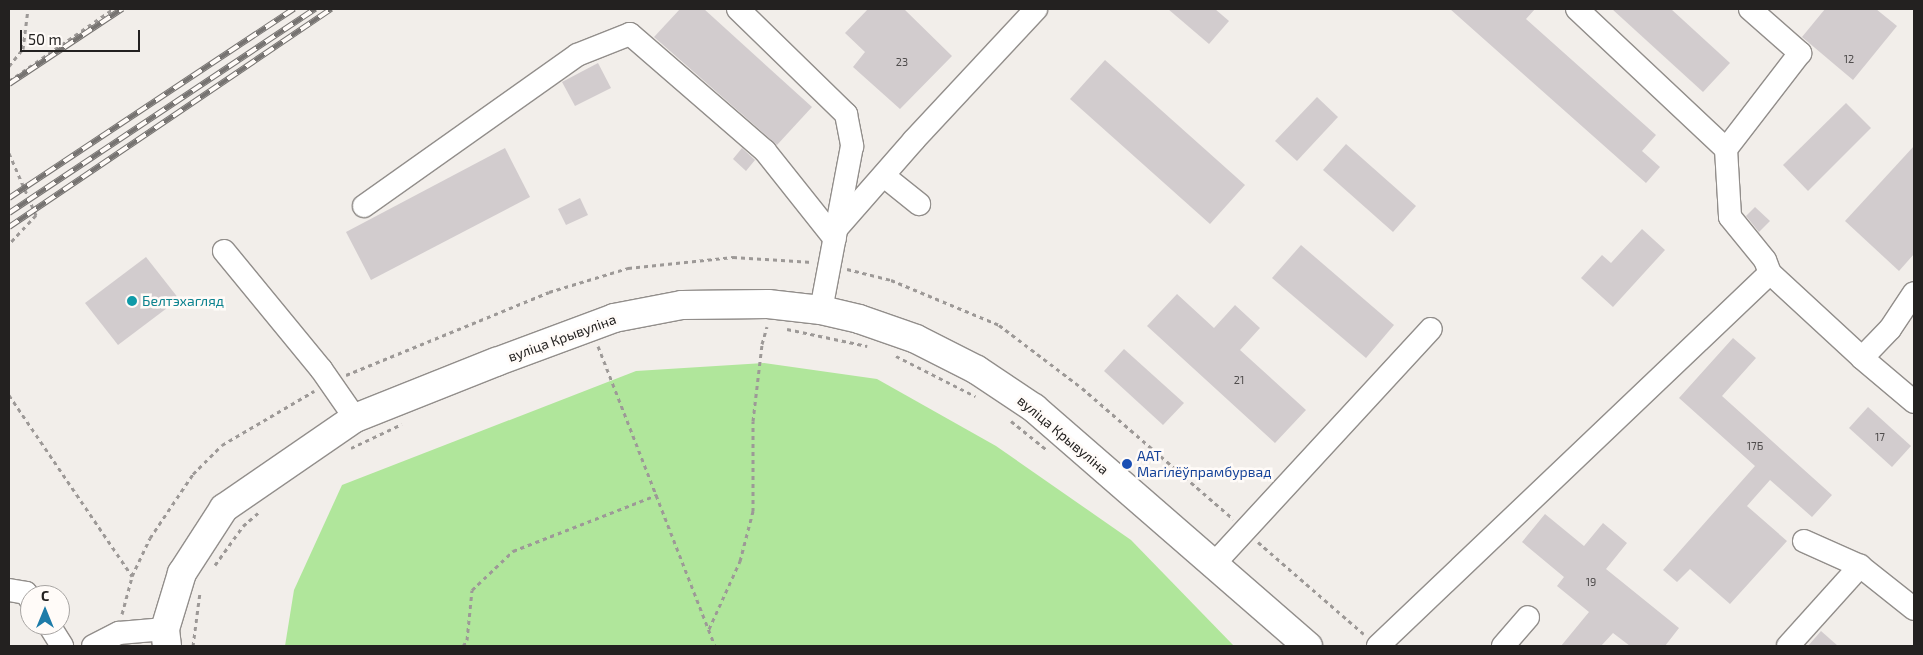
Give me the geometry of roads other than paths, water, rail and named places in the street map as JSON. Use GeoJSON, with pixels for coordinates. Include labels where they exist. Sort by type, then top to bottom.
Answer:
{"type":"FeatureCollection","features":[{"type":"Feature","properties":{"kind":"main road","name":"вуліца Крывуліна"},"geometry":{"type":"LineString","coordinates":[[166,638],[182,573],[224,508],[355,418],[614,318],[682,305],[768,304],[821,310],[859,319],[916,339],[977,370],[1034,408],[1308,646]]}},
{"type":"Feature","properties":{"kind":"lane"},"geometry":{"type":"LineString","coordinates":[[738,9],[846,114],[852,146],[821,310]]}},
{"type":"Feature","properties":{"kind":"lane"},"geometry":{"type":"LineString","coordinates":[[836,234],[884,176],[1036,9]]}},
{"type":"Feature","properties":{"kind":"lane"},"geometry":{"type":"LineString","coordinates":[[1577,9],[1726,149]]}},
{"type":"Feature","properties":{"kind":"lane"},"geometry":{"type":"LineString","coordinates":[[1750,9],[1800,53],[1726,149],[1730,217],[1766,260],[1770,273],[1862,358],[1914,402]]}},
{"type":"Feature","properties":{"kind":"lane"},"geometry":{"type":"LineString","coordinates":[[364,206],[577,54],[630,34],[765,151],[836,234]]}},
{"type":"Feature","properties":{"kind":"lane"},"geometry":{"type":"LineString","coordinates":[[884,176],[919,204]]}},
{"type":"Feature","properties":{"kind":"lane"},"geometry":{"type":"LineString","coordinates":[[224,251],[321,369],[355,418]]}},
{"type":"Feature","properties":{"kind":"lane"},"geometry":{"type":"LineString","coordinates":[[1372,641],[1770,273]]}},
{"type":"Feature","properties":{"kind":"lane"},"geometry":{"type":"LineString","coordinates":[[1862,358],[1890,329],[1914,293]]}},
{"type":"Feature","properties":{"kind":"lane"},"geometry":{"type":"LineString","coordinates":[[1213,565],[1431,329]]}},
{"type":"Feature","properties":{"kind":"lane"},"geometry":{"type":"LineString","coordinates":[[1804,541],[1860,566],[1914,609]]}},
{"type":"Feature","properties":{"kind":"lane"},"geometry":{"type":"LineString","coordinates":[[1788,646],[1860,566]]}},
{"type":"Feature","properties":{"kind":"lane"},"geometry":{"type":"LineString","coordinates":[[1504,646],[1528,617]]}},
{"type":"Feature","properties":{"kind":"lane"},"geometry":{"type":"LineString","coordinates":[[93,646],[119,633],[166,638]]}},
{"type":"Feature","properties":{"kind":"lane"},"geometry":{"type":"LineString","coordinates":[[55,635],[62,646]]}},
{"type":"Feature","properties":{"kind":"railway"},"geometry":{"type":"LineString","coordinates":[[9,84],[122,9]]}},
{"type":"Feature","properties":{"kind":"railway"},"geometry":{"type":"LineString","coordinates":[[9,198],[294,9]]}},
{"type":"Feature","properties":{"kind":"railway"},"geometry":{"type":"LineString","coordinates":[[9,213],[315,9]]}},
{"type":"Feature","properties":{"kind":"railway"},"geometry":{"type":"LineString","coordinates":[[9,227],[331,9]]}},
{"type":"Feature","properties":{"kind":"place","name":"Белтэхагляд"},"geometry":{"type":"Point","coordinates":[132,301]}},
{"type":"Feature","properties":{"kind":"place","name":"ААТ Магілёўпрамбурвад"},"geometry":{"type":"Point","coordinates":[1127,464]}}]}
